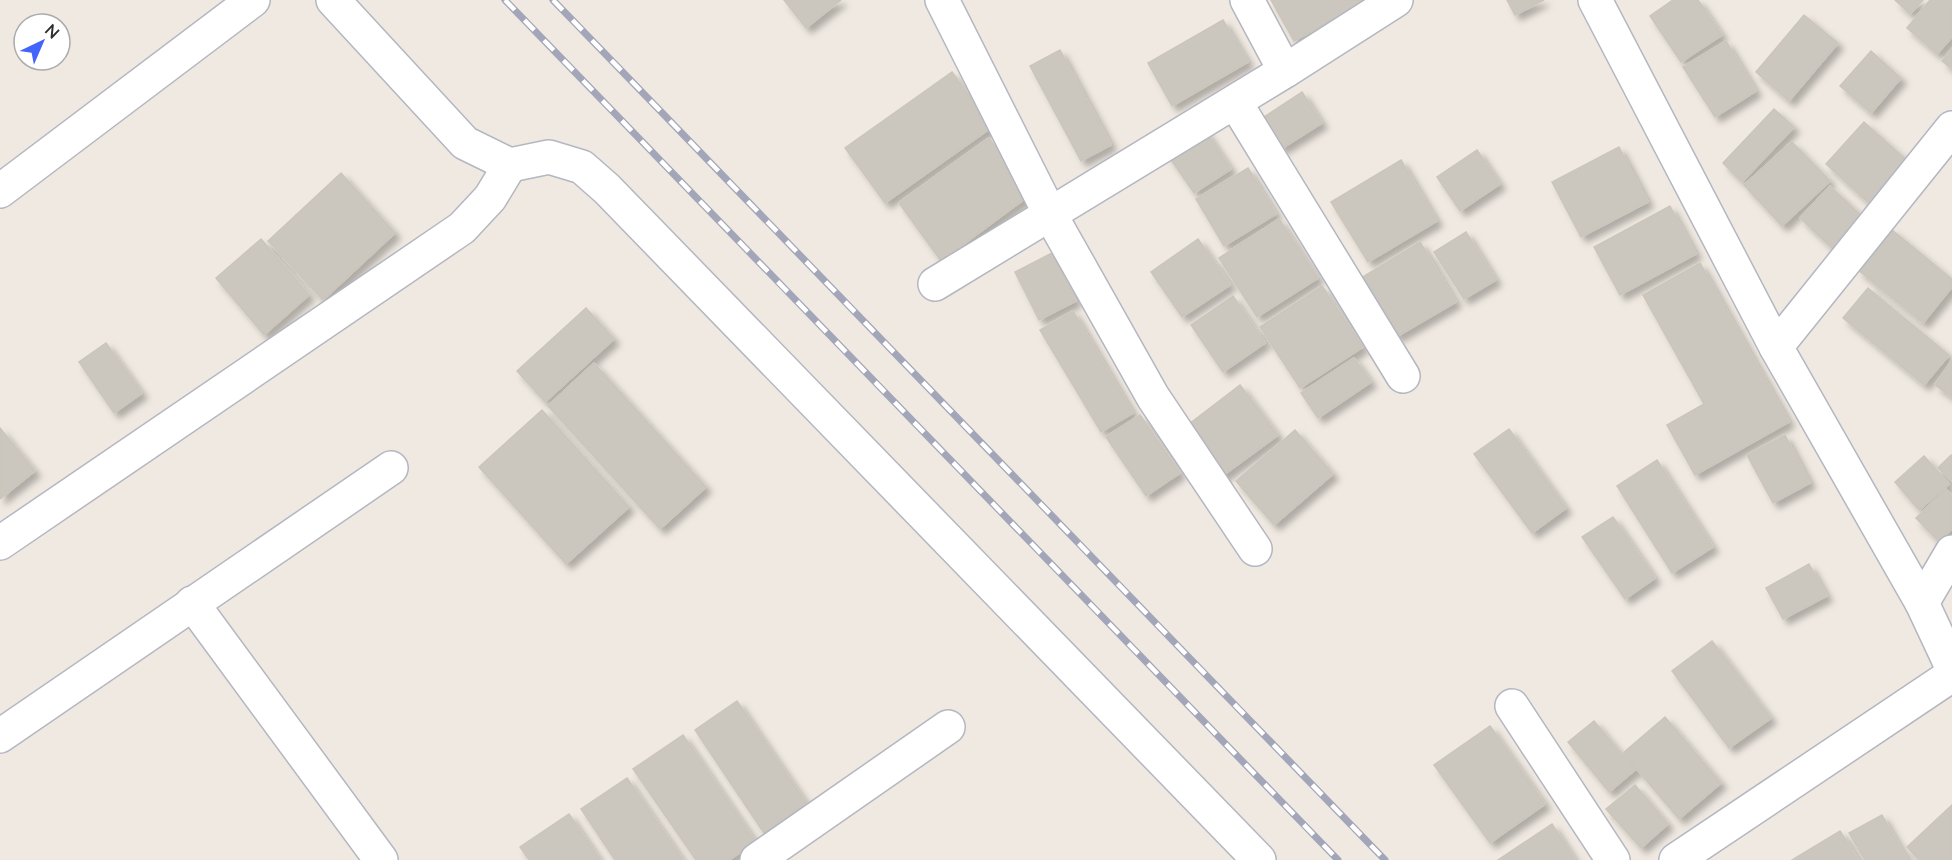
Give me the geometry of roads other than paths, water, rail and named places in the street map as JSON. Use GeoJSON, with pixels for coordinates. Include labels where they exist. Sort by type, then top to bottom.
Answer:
{"type":"FeatureCollection","features":[{"type":"Feature","properties":{"kind":"street"},"geometry":{"type":"LineString","coordinates":[[0,191],[253,0]]}},
{"type":"Feature","properties":{"kind":"street"},"geometry":{"type":"LineString","coordinates":[[333,0],[465,143],[510,165],[549,157],[582,167],[607,189],[1259,860]]}},
{"type":"Feature","properties":{"kind":"street"},"geometry":{"type":"LineString","coordinates":[[942,0],[1051,214],[1152,397],[1255,549]]}},
{"type":"Feature","properties":{"kind":"street"},"geometry":{"type":"LineString","coordinates":[[1247,0],[1286,71]]}},
{"type":"Feature","properties":{"kind":"street"},"geometry":{"type":"LineString","coordinates":[[935,284],[1286,71],[1396,0]]}},
{"type":"Feature","properties":{"kind":"street"},"geometry":{"type":"LineString","coordinates":[[1595,0],[1776,347],[1922,603],[1952,667]]}},
{"type":"Feature","properties":{"kind":"street"},"geometry":{"type":"LineString","coordinates":[[1235,102],[1404,376]]}},
{"type":"Feature","properties":{"kind":"street"},"geometry":{"type":"LineString","coordinates":[[1776,347],[1952,128]]}},
{"type":"Feature","properties":{"kind":"street"},"geometry":{"type":"LineString","coordinates":[[0,543],[462,228],[490,198],[510,165]]}},
{"type":"Feature","properties":{"kind":"street"},"geometry":{"type":"LineString","coordinates":[[0,736],[391,468]]}},
{"type":"Feature","properties":{"kind":"street"},"geometry":{"type":"LineString","coordinates":[[1922,603],[1952,552]]}},
{"type":"Feature","properties":{"kind":"street"},"geometry":{"type":"LineString","coordinates":[[192,603],[381,860]]}},
{"type":"Feature","properties":{"kind":"street"},"geometry":{"type":"LineString","coordinates":[[1676,860],[1952,675]]}},
{"type":"Feature","properties":{"kind":"street"},"geometry":{"type":"LineString","coordinates":[[1512,706],[1613,860]]}},
{"type":"Feature","properties":{"kind":"street"},"geometry":{"type":"LineString","coordinates":[[757,860],[948,727]]}},
{"type":"Feature","properties":{"kind":"railway"},"geometry":{"type":"LineString","coordinates":[[505,0],[1338,860]]}},
{"type":"Feature","properties":{"kind":"railway"},"geometry":{"type":"LineString","coordinates":[[553,0],[1385,860]]}}]}
